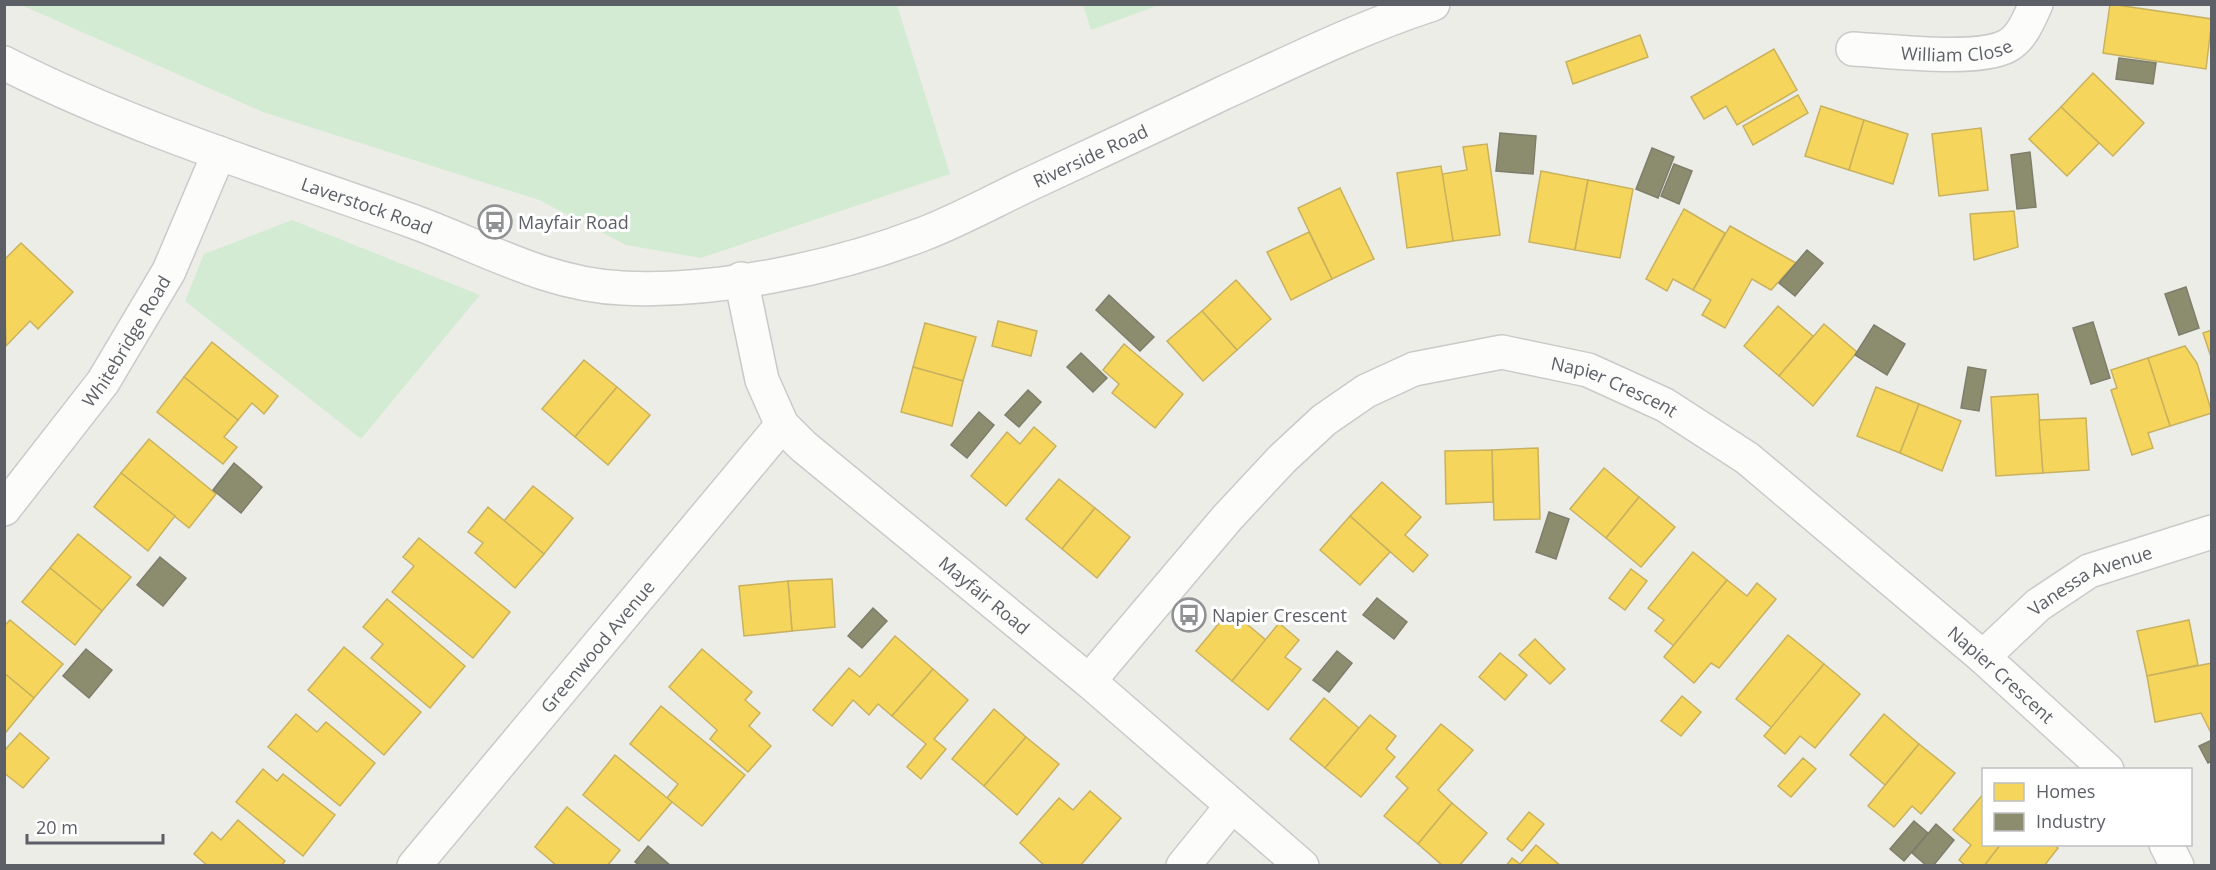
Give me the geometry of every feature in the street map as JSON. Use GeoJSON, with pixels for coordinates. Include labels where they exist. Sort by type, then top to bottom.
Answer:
{"type":"FeatureCollection","features":[{"type":"Feature","properties":{"kind":"street","name":"Riverside Road"},"geometry":{"type":"LineString","coordinates":[[741,279],[856,256],[924,234],[1293,60],[1366,27],[1432,4]]}},
{"type":"Feature","properties":{"kind":"street","name":"William Close"},"geometry":{"type":"LineString","coordinates":[[1853,49],[1985,54],[2008,45],[2025,28],[2036,4]]}},
{"type":"Feature","properties":{"kind":"street","name":"Laverstock Road"},"geometry":{"type":"LineString","coordinates":[[4,63],[126,117],[219,153],[414,222],[524,266],[574,282],[620,288],[664,288],[741,279]]}},
{"type":"Feature","properties":{"kind":"street","name":"Whitebridge Road"},"geometry":{"type":"LineString","coordinates":[[4,509],[103,382],[169,271],[219,153]]}},
{"type":"Feature","properties":{"kind":"street","name":"Mayfair Road"},"geometry":{"type":"LineString","coordinates":[[741,279],[762,381],[782,425],[803,446],[1089,681],[1231,807],[1302,866]]}},
{"type":"Feature","properties":{"kind":"street","name":"Napier Crescent"},"geometry":{"type":"LineString","coordinates":[[1089,681],[1227,518],[1282,459],[1324,420],[1366,391],[1414,369],[1502,352],[1588,370],[1665,405],[1747,458],[1983,657],[2105,768]]}},
{"type":"Feature","properties":{"kind":"street","name":"Greenwood Avenue"},"geometry":{"type":"LineString","coordinates":[[414,866],[782,425]]}},
{"type":"Feature","properties":{"kind":"street","name":"Vanessa Avenue"},"geometry":{"type":"LineString","coordinates":[[1983,657],[2038,605],[2089,572],[2211,532]]}},
{"type":"Feature","properties":{"kind":"street"},"geometry":{"type":"LineString","coordinates":[[1183,866],[1231,807]]}},
{"type":"Feature","properties":{"kind":"street"},"geometry":{"type":"LineString","coordinates":[[2167,846],[2177,866]]}},
{"type":"Feature","properties":{"kind":"green space"},"geometry":{"type":"Polygon","coordinates":[[[1083,4],[1159,5],[1091,30],[1083,4]]]}},
{"type":"Feature","properties":{"kind":"green space"},"geometry":{"type":"Polygon","coordinates":[[[21,5],[897,5],[950,174],[701,258],[626,245],[539,200],[263,112],[21,5]]]}},
{"type":"Feature","properties":{"kind":"green space"},"geometry":{"type":"Polygon","coordinates":[[[292,220],[480,295],[361,439],[185,301],[204,254],[292,220]]]}},
{"type":"Feature","properties":{"kind":"building: Homes"},"geometry":{"type":"Polygon","coordinates":[[[2110,4],[2212,19],[2206,69],[2103,53],[2110,4]]]}},
{"type":"Feature","properties":{"kind":"building: Homes"},"geometry":{"type":"Polygon","coordinates":[[[1640,35],[1648,57],[1573,84],[1566,62],[1640,35]]]}},
{"type":"Feature","properties":{"kind":"building: Homes"},"geometry":{"type":"Polygon","coordinates":[[[1774,49],[1797,90],[1737,125],[1726,106],[1704,119],[1691,97],[1774,49]]]}},
{"type":"Feature","properties":{"kind":"building: Homes"},"geometry":{"type":"Polygon","coordinates":[[[2093,73],[2144,123],[2113,156],[2061,107],[2093,73]]]}},
{"type":"Feature","properties":{"kind":"building: Homes"},"geometry":{"type":"Polygon","coordinates":[[[1798,95],[1808,113],[1753,145],[1743,126],[1798,95]]]}},
{"type":"Feature","properties":{"kind":"building: Homes"},"geometry":{"type":"Polygon","coordinates":[[[1821,106],[1864,120],[1849,170],[1805,156],[1821,106]]]}},
{"type":"Feature","properties":{"kind":"building: Homes"},"geometry":{"type":"Polygon","coordinates":[[[2061,107],[2099,143],[2067,176],[2029,139],[2061,107]]]}},
{"type":"Feature","properties":{"kind":"building: Homes"},"geometry":{"type":"Polygon","coordinates":[[[1864,120],[1908,134],[1893,184],[1849,170],[1864,120]]]}},
{"type":"Feature","properties":{"kind":"building: Homes"},"geometry":{"type":"Polygon","coordinates":[[[1981,128],[1988,190],[1939,196],[1932,134],[1981,128]]]}},
{"type":"Feature","properties":{"kind":"building: Homes"},"geometry":{"type":"Polygon","coordinates":[[[1487,144],[1500,235],[1453,241],[1442,174],[1467,170],[1463,147],[1487,144]]]}},
{"type":"Feature","properties":{"kind":"building: Homes"},"geometry":{"type":"Polygon","coordinates":[[[1441,166],[1453,241],[1407,248],[1397,173],[1441,166]]]}},
{"type":"Feature","properties":{"kind":"building: Homes"},"geometry":{"type":"Polygon","coordinates":[[[1541,171],[1588,180],[1575,250],[1529,242],[1541,171]]]}},
{"type":"Feature","properties":{"kind":"building: Homes"},"geometry":{"type":"Polygon","coordinates":[[[1588,180],[1633,189],[1620,258],[1575,250],[1588,180]]]}},
{"type":"Feature","properties":{"kind":"building: Homes"},"geometry":{"type":"Polygon","coordinates":[[[1340,188],[1374,259],[1332,279],[1298,208],[1340,188]]]}},
{"type":"Feature","properties":{"kind":"building: Homes"},"geometry":{"type":"Polygon","coordinates":[[[1684,209],[1725,233],[1693,290],[1673,279],[1667,291],[1646,279],[1684,209]]]}},
{"type":"Feature","properties":{"kind":"building: Homes"},"geometry":{"type":"Polygon","coordinates":[[[2014,211],[2018,247],[1974,260],[1970,214],[2014,211]]]}},
{"type":"Feature","properties":{"kind":"building: Homes"},"geometry":{"type":"Polygon","coordinates":[[[1730,226],[1796,263],[1771,290],[1752,279],[1725,328],[1702,315],[1711,300],[1693,290],[1730,226]]]}},
{"type":"Feature","properties":{"kind":"building: Homes"},"geometry":{"type":"Polygon","coordinates":[[[1309,232],[1332,279],[1291,300],[1267,252],[1309,232]]]}},
{"type":"Feature","properties":{"kind":"building: Homes"},"geometry":{"type":"Polygon","coordinates":[[[21,243],[73,292],[38,329],[30,321],[6,346],[4,260],[21,243]]]}},
{"type":"Feature","properties":{"kind":"building: Homes"},"geometry":{"type":"Polygon","coordinates":[[[1236,280],[1271,319],[1237,350],[1202,311],[1236,280]]]}},
{"type":"Feature","properties":{"kind":"building: Homes"},"geometry":{"type":"Polygon","coordinates":[[[1778,306],[1813,336],[1779,376],[1744,346],[1778,306]]]}},
{"type":"Feature","properties":{"kind":"building: Homes"},"geometry":{"type":"Polygon","coordinates":[[[1202,311],[1237,350],[1203,381],[1167,341],[1202,311]]]}},
{"type":"Feature","properties":{"kind":"building: Homes"},"geometry":{"type":"Polygon","coordinates":[[[998,321],[1037,331],[1031,356],[992,346],[998,321]]]}},
{"type":"Feature","properties":{"kind":"building: Homes"},"geometry":{"type":"Polygon","coordinates":[[[925,323],[976,337],[963,381],[913,367],[925,323]]]}},
{"type":"Feature","properties":{"kind":"building: Homes"},"geometry":{"type":"Polygon","coordinates":[[[1824,324],[1857,352],[1813,406],[1779,376],[1824,324]]]}},
{"type":"Feature","properties":{"kind":"building: Homes"},"geometry":{"type":"Polygon","coordinates":[[[2212,330],[2212,360],[2203,333],[2212,330]]]}},
{"type":"Feature","properties":{"kind":"building: Homes"},"geometry":{"type":"Polygon","coordinates":[[[212,342],[278,396],[264,414],[252,403],[238,420],[184,377],[212,342]]]}},
{"type":"Feature","properties":{"kind":"building: Homes"},"geometry":{"type":"Polygon","coordinates":[[[1124,344],[1183,394],[1155,428],[1112,393],[1119,384],[1103,370],[1124,344]]]}},
{"type":"Feature","properties":{"kind":"building: Homes"},"geometry":{"type":"Polygon","coordinates":[[[2185,346],[2197,363],[2212,413],[2170,426],[2148,358],[2185,346]]]}},
{"type":"Feature","properties":{"kind":"building: Homes"},"geometry":{"type":"Polygon","coordinates":[[[2148,358],[2170,426],[2148,433],[2153,448],[2132,455],[2111,390],[2117,388],[2111,370],[2148,358]]]}},
{"type":"Feature","properties":{"kind":"building: Homes"},"geometry":{"type":"Polygon","coordinates":[[[584,360],[617,387],[575,437],[542,409],[584,360]]]}},
{"type":"Feature","properties":{"kind":"building: Homes"},"geometry":{"type":"Polygon","coordinates":[[[913,367],[963,381],[952,426],[901,412],[913,367]]]}},
{"type":"Feature","properties":{"kind":"building: Homes"},"geometry":{"type":"Polygon","coordinates":[[[184,377],[238,420],[224,437],[237,447],[223,464],[157,412],[184,377]]]}},
{"type":"Feature","properties":{"kind":"building: Homes"},"geometry":{"type":"Polygon","coordinates":[[[617,387],[650,415],[608,465],[575,437],[617,387]]]}},
{"type":"Feature","properties":{"kind":"building: Homes"},"geometry":{"type":"Polygon","coordinates":[[[1876,387],[1919,404],[1900,453],[1857,436],[1876,387]]]}},
{"type":"Feature","properties":{"kind":"building: Homes"},"geometry":{"type":"Polygon","coordinates":[[[2038,394],[2043,473],[1996,476],[1991,397],[2038,394]]]}},
{"type":"Feature","properties":{"kind":"building: Homes"},"geometry":{"type":"Polygon","coordinates":[[[1919,404],[1961,421],[1942,471],[1900,453],[1919,404]]]}},
{"type":"Feature","properties":{"kind":"building: Homes"},"geometry":{"type":"Polygon","coordinates":[[[2086,418],[2089,470],[2043,473],[2039,420],[2086,418]]]}},
{"type":"Feature","properties":{"kind":"building: Homes"},"geometry":{"type":"Polygon","coordinates":[[[1034,427],[1056,446],[1006,506],[971,476],[1007,432],[1020,444],[1034,427]]]}},
{"type":"Feature","properties":{"kind":"building: Homes"},"geometry":{"type":"Polygon","coordinates":[[[149,439],[216,494],[189,528],[121,473],[149,439]]]}},
{"type":"Feature","properties":{"kind":"building: Homes"},"geometry":{"type":"Polygon","coordinates":[[[1538,448],[1540,519],[1494,520],[1492,450],[1538,448]]]}},
{"type":"Feature","properties":{"kind":"building: Homes"},"geometry":{"type":"Polygon","coordinates":[[[1492,450],[1493,502],[1446,504],[1445,451],[1492,450]]]}},
{"type":"Feature","properties":{"kind":"building: Homes"},"geometry":{"type":"Polygon","coordinates":[[[1604,468],[1639,497],[1606,538],[1570,509],[1604,468]]]}},
{"type":"Feature","properties":{"kind":"building: Homes"},"geometry":{"type":"Polygon","coordinates":[[[121,473],[175,516],[148,551],[94,507],[121,473]]]}},
{"type":"Feature","properties":{"kind":"building: Homes"},"geometry":{"type":"Polygon","coordinates":[[[1059,479],[1095,508],[1062,549],[1026,519],[1059,479]]]}},
{"type":"Feature","properties":{"kind":"building: Homes"},"geometry":{"type":"Polygon","coordinates":[[[1382,482],[1421,517],[1405,535],[1428,555],[1413,572],[1350,516],[1382,482]]]}},
{"type":"Feature","properties":{"kind":"building: Homes"},"geometry":{"type":"Polygon","coordinates":[[[533,486],[573,518],[544,554],[504,521],[533,486]]]}},
{"type":"Feature","properties":{"kind":"building: Homes"},"geometry":{"type":"Polygon","coordinates":[[[1639,497],[1675,527],[1641,567],[1606,538],[1639,497]]]}},
{"type":"Feature","properties":{"kind":"building: Homes"},"geometry":{"type":"Polygon","coordinates":[[[488,507],[544,554],[515,588],[475,553],[483,543],[468,532],[488,507]]]}},
{"type":"Feature","properties":{"kind":"building: Homes"},"geometry":{"type":"Polygon","coordinates":[[[1095,508],[1130,537],[1097,578],[1062,549],[1095,508]]]}},
{"type":"Feature","properties":{"kind":"building: Homes"},"geometry":{"type":"Polygon","coordinates":[[[1350,516],[1390,552],[1360,585],[1320,550],[1350,516]]]}},
{"type":"Feature","properties":{"kind":"building: Homes"},"geometry":{"type":"Polygon","coordinates":[[[78,534],[131,577],[102,611],[50,568],[78,534]]]}},
{"type":"Feature","properties":{"kind":"building: Homes"},"geometry":{"type":"Polygon","coordinates":[[[419,538],[510,612],[473,658],[392,592],[414,566],[403,557],[419,538]]]}},
{"type":"Feature","properties":{"kind":"building: Homes"},"geometry":{"type":"Polygon","coordinates":[[[1693,552],[1727,580],[1674,646],[1655,631],[1664,620],[1648,608],[1693,552]]]}},
{"type":"Feature","properties":{"kind":"building: Homes"},"geometry":{"type":"Polygon","coordinates":[[[50,568],[102,611],[75,645],[22,602],[50,568]]]}},
{"type":"Feature","properties":{"kind":"building: Homes"},"geometry":{"type":"Polygon","coordinates":[[[1631,569],[1647,581],[1625,610],[1609,598],[1631,569]]]}},
{"type":"Feature","properties":{"kind":"building: Homes"},"geometry":{"type":"Polygon","coordinates":[[[832,579],[835,627],[792,631],[788,581],[832,579]]]}},
{"type":"Feature","properties":{"kind":"building: Homes"},"geometry":{"type":"Polygon","coordinates":[[[1727,580],[1747,596],[1757,583],[1776,599],[1719,668],[1711,663],[1694,683],[1664,657],[1727,580]]]}},
{"type":"Feature","properties":{"kind":"building: Homes"},"geometry":{"type":"Polygon","coordinates":[[[788,581],[792,631],[744,636],[739,586],[788,581]]]}},
{"type":"Feature","properties":{"kind":"building: Homes"},"geometry":{"type":"Polygon","coordinates":[[[387,599],[465,666],[430,708],[371,658],[383,644],[363,627],[387,599]]]}},
{"type":"Feature","properties":{"kind":"building: Homes"},"geometry":{"type":"Polygon","coordinates":[[[1230,610],[1266,640],[1232,681],[1196,651],[1230,610]]]}},
{"type":"Feature","properties":{"kind":"building: Homes"},"geometry":{"type":"Polygon","coordinates":[[[10,620],[63,664],[34,698],[4,673],[4,626],[10,620]]]}},
{"type":"Feature","properties":{"kind":"building: Homes"},"geometry":{"type":"Polygon","coordinates":[[[2189,620],[2198,665],[2147,676],[2137,631],[2189,620]]]}},
{"type":"Feature","properties":{"kind":"building: Homes"},"geometry":{"type":"Polygon","coordinates":[[[1279,623],[1299,640],[1285,657],[1301,669],[1268,710],[1232,681],[1279,623]]]}},
{"type":"Feature","properties":{"kind":"building: Homes"},"geometry":{"type":"Polygon","coordinates":[[[1788,635],[1824,664],[1772,728],[1736,699],[1788,635]]]}},
{"type":"Feature","properties":{"kind":"building: Homes"},"geometry":{"type":"Polygon","coordinates":[[[895,636],[933,669],[892,716],[878,704],[869,715],[853,700],[832,726],[813,710],[849,668],[860,677],[895,636]]]}},
{"type":"Feature","properties":{"kind":"building: Homes"},"geometry":{"type":"Polygon","coordinates":[[[1535,639],[1565,669],[1550,684],[1519,655],[1535,639]]]}},
{"type":"Feature","properties":{"kind":"building: Homes"},"geometry":{"type":"Polygon","coordinates":[[[344,647],[421,712],[384,755],[308,690],[344,647]]]}},
{"type":"Feature","properties":{"kind":"building: Homes"},"geometry":{"type":"Polygon","coordinates":[[[702,649],[752,692],[745,700],[760,713],[749,726],[771,746],[748,772],[710,739],[717,730],[669,687],[702,649]]]}},
{"type":"Feature","properties":{"kind":"building: Homes"},"geometry":{"type":"Polygon","coordinates":[[[1500,653],[1527,675],[1505,700],[1479,677],[1500,653]]]}},
{"type":"Feature","properties":{"kind":"building: Homes"},"geometry":{"type":"Polygon","coordinates":[[[2212,663],[2212,735],[2201,713],[2155,722],[2147,676],[2212,663]]]}},
{"type":"Feature","properties":{"kind":"building: Homes"},"geometry":{"type":"Polygon","coordinates":[[[1824,664],[1860,694],[1815,748],[1800,736],[1785,754],[1764,736],[1824,664]]]}},
{"type":"Feature","properties":{"kind":"building: Homes"},"geometry":{"type":"Polygon","coordinates":[[[933,669],[968,700],[934,739],[946,749],[921,779],[907,767],[926,744],[892,716],[933,669]]]}},
{"type":"Feature","properties":{"kind":"building: Homes"},"geometry":{"type":"Polygon","coordinates":[[[4,673],[34,698],[6,732],[4,731],[4,673]]]}},
{"type":"Feature","properties":{"kind":"building: Homes"},"geometry":{"type":"Polygon","coordinates":[[[1682,696],[1701,712],[1681,736],[1661,721],[1682,696]]]}},
{"type":"Feature","properties":{"kind":"building: Homes"},"geometry":{"type":"Polygon","coordinates":[[[1324,698],[1359,728],[1325,768],[1290,739],[1324,698]]]}},
{"type":"Feature","properties":{"kind":"building: Homes"},"geometry":{"type":"Polygon","coordinates":[[[661,706],[745,775],[702,826],[667,798],[678,784],[630,744],[661,706]]]}},
{"type":"Feature","properties":{"kind":"building: Homes"},"geometry":{"type":"Polygon","coordinates":[[[994,709],[1026,737],[984,786],[952,759],[994,709]]]}},
{"type":"Feature","properties":{"kind":"building: Homes"},"geometry":{"type":"Polygon","coordinates":[[[296,714],[317,732],[326,722],[375,763],[340,806],[268,747],[296,714]]]}},
{"type":"Feature","properties":{"kind":"building: Homes"},"geometry":{"type":"Polygon","coordinates":[[[1884,714],[1919,744],[1885,785],[1850,755],[1884,714]]]}},
{"type":"Feature","properties":{"kind":"building: Homes"},"geometry":{"type":"Polygon","coordinates":[[[1370,715],[1396,736],[1386,749],[1395,757],[1361,797],[1325,768],[1370,715]]]}},
{"type":"Feature","properties":{"kind":"building: Homes"},"geometry":{"type":"Polygon","coordinates":[[[1441,724],[1473,750],[1438,790],[1452,803],[1418,844],[1384,816],[1408,788],[1396,777],[1441,724]]]}},
{"type":"Feature","properties":{"kind":"building: Homes"},"geometry":{"type":"Polygon","coordinates":[[[20,733],[49,758],[23,788],[4,773],[4,751],[20,733]]]}},
{"type":"Feature","properties":{"kind":"building: Homes"},"geometry":{"type":"Polygon","coordinates":[[[1026,737],[1059,764],[1017,815],[984,786],[1026,737]]]}},
{"type":"Feature","properties":{"kind":"building: Homes"},"geometry":{"type":"Polygon","coordinates":[[[1919,744],[1955,773],[1921,814],[1912,806],[1894,827],[1868,806],[1919,744]]]}},
{"type":"Feature","properties":{"kind":"building: Homes"},"geometry":{"type":"Polygon","coordinates":[[[615,755],[672,802],[639,841],[583,795],[615,755]]]}},
{"type":"Feature","properties":{"kind":"building: Homes"},"geometry":{"type":"Polygon","coordinates":[[[1803,758],[1816,769],[1791,797],[1778,786],[1803,758]]]}},
{"type":"Feature","properties":{"kind":"building: Homes"},"geometry":{"type":"Polygon","coordinates":[[[263,769],[277,781],[283,774],[335,815],[303,856],[236,802],[263,769]]]}},
{"type":"Feature","properties":{"kind":"building: Homes"},"geometry":{"type":"Polygon","coordinates":[[[1090,791],[1121,818],[1080,866],[1045,866],[1020,843],[1059,798],[1073,810],[1090,791]]]}},
{"type":"Feature","properties":{"kind":"building: Homes"},"geometry":{"type":"Polygon","coordinates":[[[1982,795],[1982,846],[1999,846],[1984,866],[1966,866],[1959,860],[1971,845],[1953,830],[1982,795]]]}},
{"type":"Feature","properties":{"kind":"building: Homes"},"geometry":{"type":"Polygon","coordinates":[[[1452,803],[1487,833],[1459,866],[1443,866],[1418,844],[1452,803]]]}},
{"type":"Feature","properties":{"kind":"building: Homes"},"geometry":{"type":"Polygon","coordinates":[[[567,807],[620,850],[607,866],[557,866],[535,847],[567,807]]]}},
{"type":"Feature","properties":{"kind":"building: Homes"},"geometry":{"type":"Polygon","coordinates":[[[1529,812],[1544,824],[1522,851],[1507,839],[1529,812]]]}},
{"type":"Feature","properties":{"kind":"building: Homes"},"geometry":{"type":"Polygon","coordinates":[[[238,820],[285,861],[281,866],[208,866],[194,854],[212,832],[221,840],[238,820]]]}},
{"type":"Feature","properties":{"kind":"building: Homes"},"geometry":{"type":"Polygon","coordinates":[[[1536,845],[1561,866],[1506,866],[1512,858],[1520,864],[1536,845]]]}},
{"type":"Feature","properties":{"kind":"building: Homes"},"geometry":{"type":"Polygon","coordinates":[[[1999,846],[2056,846],[2058,848],[2044,866],[1984,866],[1999,846]]]}},
{"type":"Feature","properties":{"kind":"building: Industry"},"geometry":{"type":"Polygon","coordinates":[[[2119,58],[2156,63],[2153,84],[2116,79],[2119,58]]]}},
{"type":"Feature","properties":{"kind":"building: Industry"},"geometry":{"type":"Polygon","coordinates":[[[1500,133],[1536,136],[1533,174],[1496,171],[1500,133]]]}},
{"type":"Feature","properties":{"kind":"building: Industry"},"geometry":{"type":"Polygon","coordinates":[[[1652,148],[1674,157],[1658,198],[1636,189],[1652,148]]]}},
{"type":"Feature","properties":{"kind":"building: Industry"},"geometry":{"type":"Polygon","coordinates":[[[2030,152],[2036,207],[2017,209],[2011,155],[2030,152]]]}},
{"type":"Feature","properties":{"kind":"building: Industry"},"geometry":{"type":"Polygon","coordinates":[[[1674,164],[1692,171],[1679,204],[1661,196],[1674,164]]]}},
{"type":"Feature","properties":{"kind":"building: Industry"},"geometry":{"type":"Polygon","coordinates":[[[1807,250],[1823,263],[1795,296],[1779,283],[1807,250]]]}},
{"type":"Feature","properties":{"kind":"building: Industry"},"geometry":{"type":"Polygon","coordinates":[[[2186,287],[2199,328],[2179,335],[2165,294],[2186,287]]]}},
{"type":"Feature","properties":{"kind":"building: Industry"},"geometry":{"type":"Polygon","coordinates":[[[1109,295],[1154,337],[1140,351],[1096,310],[1109,295]]]}},
{"type":"Feature","properties":{"kind":"building: Industry"},"geometry":{"type":"Polygon","coordinates":[[[2093,322],[2110,378],[2091,384],[2073,328],[2093,322]]]}},
{"type":"Feature","properties":{"kind":"building: Industry"},"geometry":{"type":"Polygon","coordinates":[[[1874,325],[1905,344],[1887,375],[1855,355],[1874,325]]]}},
{"type":"Feature","properties":{"kind":"building: Industry"},"geometry":{"type":"Polygon","coordinates":[[[1081,353],[1107,378],[1093,392],[1067,367],[1081,353]]]}},
{"type":"Feature","properties":{"kind":"building: Industry"},"geometry":{"type":"Polygon","coordinates":[[[1968,367],[1986,370],[1979,411],[1961,408],[1968,367]]]}},
{"type":"Feature","properties":{"kind":"building: Industry"},"geometry":{"type":"Polygon","coordinates":[[[1028,390],[1041,402],[1019,427],[1005,415],[1028,390]]]}},
{"type":"Feature","properties":{"kind":"building: Industry"},"geometry":{"type":"Polygon","coordinates":[[[979,412],[994,425],[967,458],[951,445],[979,412]]]}},
{"type":"Feature","properties":{"kind":"building: Industry"},"geometry":{"type":"Polygon","coordinates":[[[234,463],[262,487],[241,513],[213,490],[234,463]]]}},
{"type":"Feature","properties":{"kind":"building: Industry"},"geometry":{"type":"Polygon","coordinates":[[[1549,512],[1569,519],[1556,559],[1536,552],[1549,512]]]}},
{"type":"Feature","properties":{"kind":"building: Industry"},"geometry":{"type":"Polygon","coordinates":[[[160,557],[186,578],[163,606],[137,585],[160,557]]]}},
{"type":"Feature","properties":{"kind":"building: Industry"},"geometry":{"type":"Polygon","coordinates":[[[1377,598],[1407,622],[1394,639],[1363,615],[1377,598]]]}},
{"type":"Feature","properties":{"kind":"building: Industry"},"geometry":{"type":"Polygon","coordinates":[[[873,608],[887,621],[862,648],[848,636],[873,608]]]}},
{"type":"Feature","properties":{"kind":"building: Industry"},"geometry":{"type":"Polygon","coordinates":[[[86,649],[112,670],[89,698],[63,676],[86,649]]]}},
{"type":"Feature","properties":{"kind":"building: Industry"},"geometry":{"type":"Polygon","coordinates":[[[1337,651],[1352,663],[1329,692],[1313,680],[1337,651]]]}},
{"type":"Feature","properties":{"kind":"building: Industry"},"geometry":{"type":"Polygon","coordinates":[[[2212,740],[2212,761],[2208,763],[2199,746],[2212,740]]]}},
{"type":"Feature","properties":{"kind":"building: Industry"},"geometry":{"type":"Polygon","coordinates":[[[1914,821],[1928,833],[1904,861],[1890,849],[1914,821]]]}},
{"type":"Feature","properties":{"kind":"building: Industry"},"geometry":{"type":"Polygon","coordinates":[[[1936,824],[1954,840],[1933,866],[1927,866],[1912,853],[1936,824]]]}},
{"type":"Feature","properties":{"kind":"building: Industry"},"geometry":{"type":"Polygon","coordinates":[[[648,846],[671,866],[640,866],[635,862],[648,846]]]}},
{"type":"Feature","properties":{"kind":"place","name":"Mayfair Road"},"geometry":{"type":"Point","coordinates":[495,222]}},
{"type":"Feature","properties":{"kind":"place","name":"Napier Crescent"},"geometry":{"type":"Point","coordinates":[1189,615]}}]}
